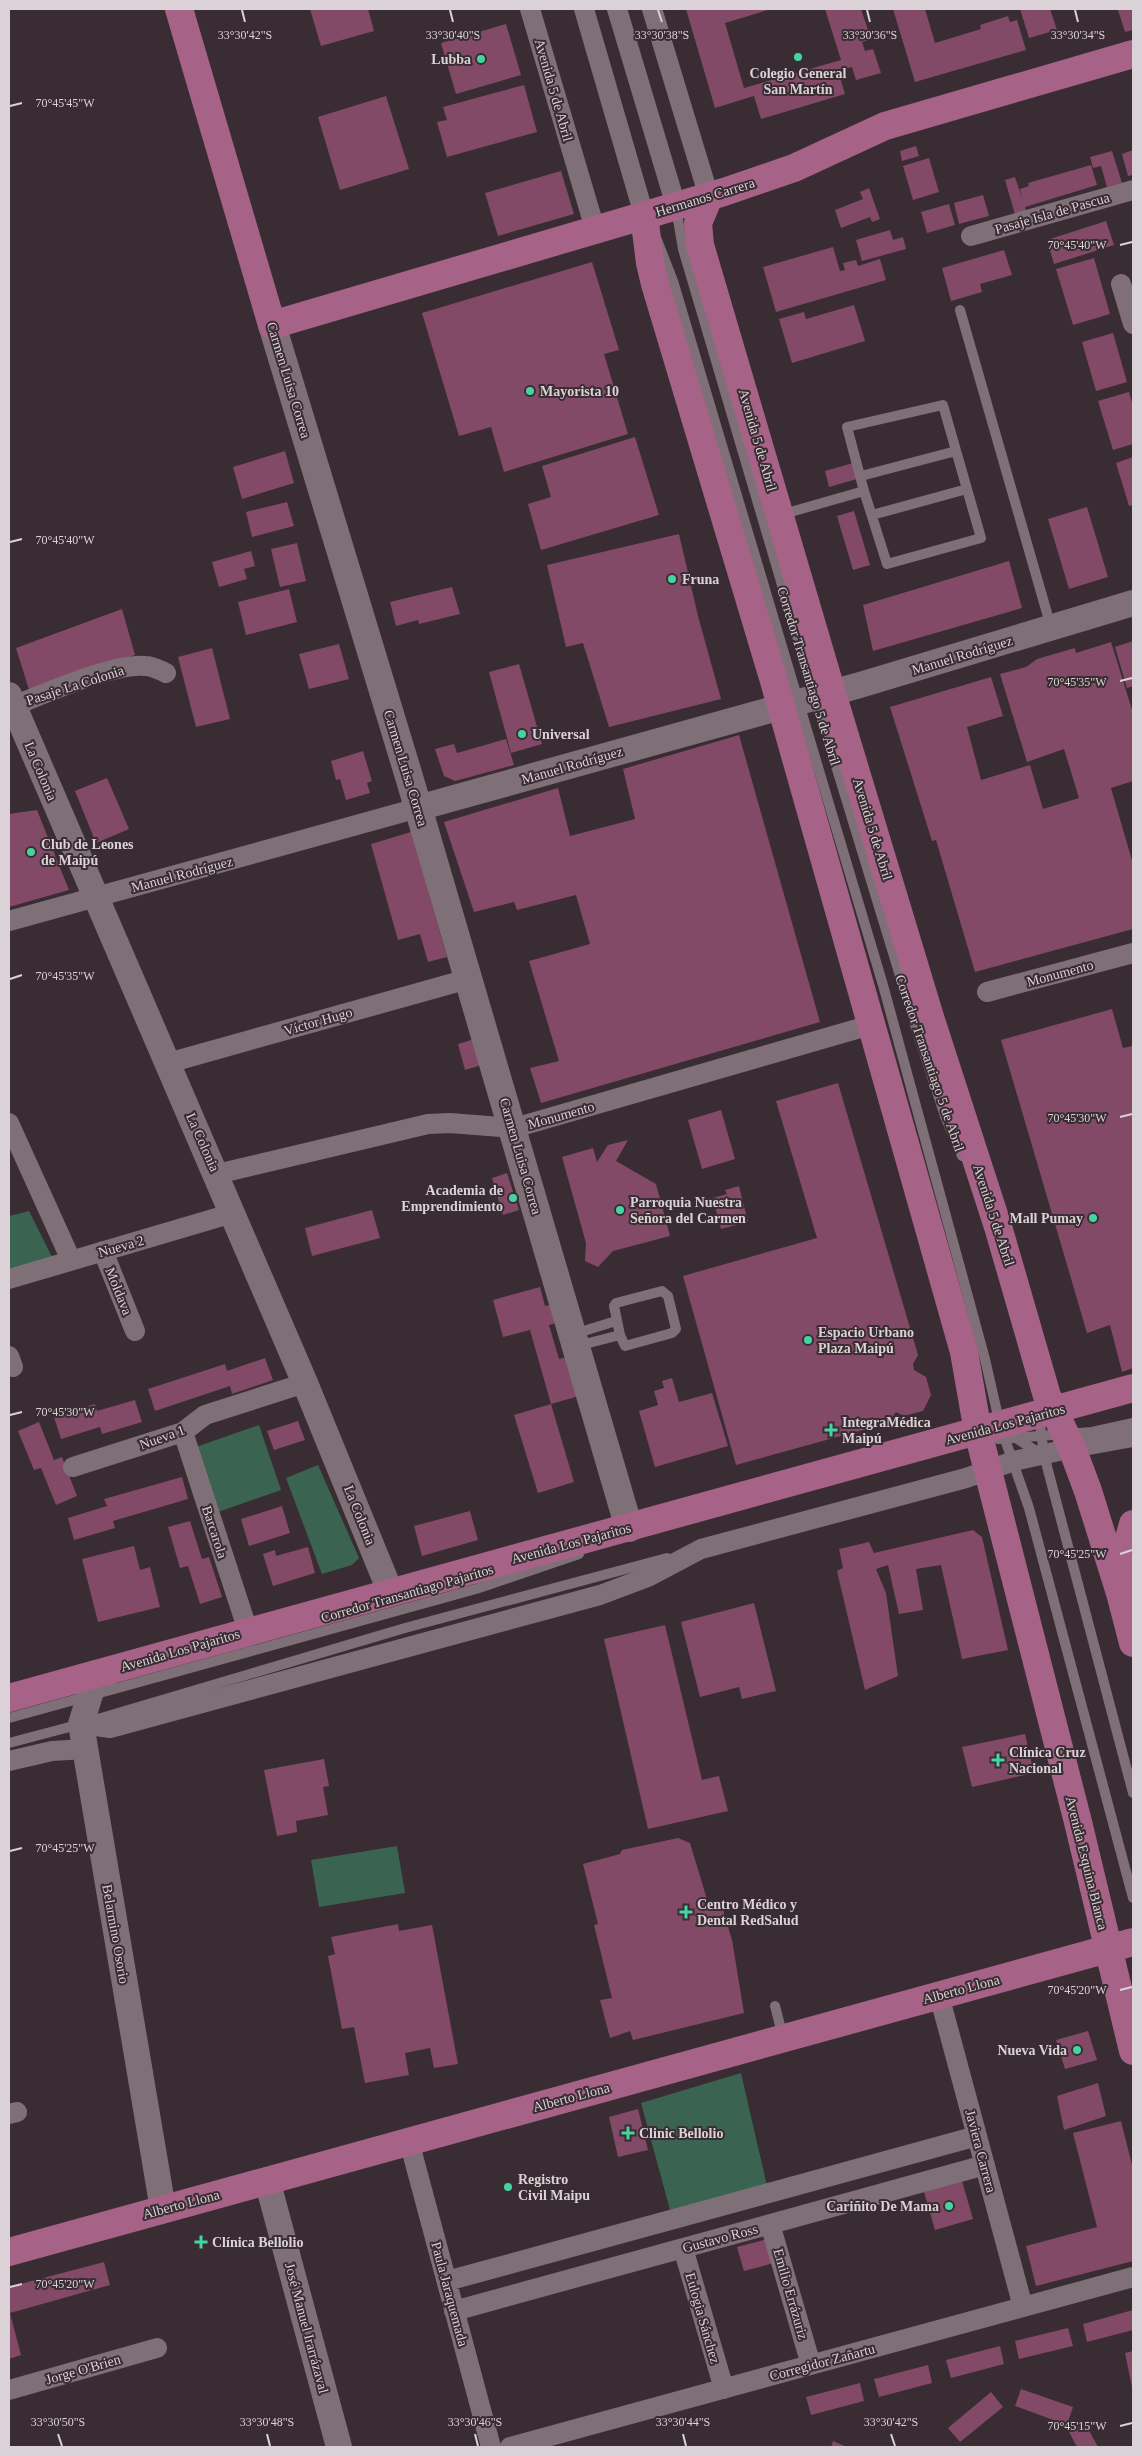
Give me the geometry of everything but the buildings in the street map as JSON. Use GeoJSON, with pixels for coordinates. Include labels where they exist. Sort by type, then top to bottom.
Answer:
{"type":"FeatureCollection","features":[{"type":"Feature","properties":{"kind":"main road","name":"Carmen Luisa Correa"},"geometry":{"type":"LineString","coordinates":[[179,9],[272,325],[514,1128],[576,1340],[625,1534]]}},
{"type":"Feature","properties":{"kind":"main road","name":"Hermanos Carrera"},"geometry":{"type":"LineString","coordinates":[[272,325],[709,197],[768,178],[885,126],[1133,54]]}},
{"type":"Feature","properties":{"kind":"main road","name":"Avenida 5 de Abril"},"geometry":{"type":"LineString","coordinates":[[709,197],[700,214],[699,240],[750,447],[780,515],[807,700],[871,1025],[964,1352],[991,1436],[989,1471]]}},
{"type":"Feature","properties":{"kind":"main road","name":"Avenida 5 de Abril"},"geometry":{"type":"LineString","coordinates":[[644,215],[650,263],[716,457],[807,700],[930,1018],[1000,1230],[1047,1396],[1054,1428],[1120,1593],[1133,1643]]}},
{"type":"Feature","properties":{"kind":"main road","name":"Avenida Los Pajaritos"},"geometry":{"type":"LineString","coordinates":[[9,1698],[390,1591],[625,1534],[991,1436],[1054,1428],[1133,1388]]}},
{"type":"Feature","properties":{"kind":"main road","name":"Avenida Esquina Blanca"},"geometry":{"type":"LineString","coordinates":[[989,1471],[1121,1945],[1133,2050]]}},
{"type":"Feature","properties":{"kind":"main road"},"geometry":{"type":"LineString","coordinates":[[1120,1593],[1121,1567],[1133,1524]]}},
{"type":"Feature","properties":{"kind":"main road","name":"Alberto Llona"},"geometry":{"type":"LineString","coordinates":[[9,2252],[1121,1945]]}},
{"type":"Feature","properties":{"kind":"street","name":"Avenida 5 de Abril"},"geometry":{"type":"LineString","coordinates":[[530,9],[595,229]]}},
{"type":"Feature","properties":{"kind":"street"},"geometry":{"type":"LineString","coordinates":[[584,9],[644,215]]}},
{"type":"Feature","properties":{"kind":"street","name":"Corredor Transantiago 5 de Abril"},"geometry":{"type":"LineString","coordinates":[[617,9],[676,206]]}},
{"type":"Feature","properties":{"kind":"street"},"geometry":{"type":"LineString","coordinates":[[652,9],[709,197]]}},
{"type":"Feature","properties":{"kind":"street","name":"Pasaje Isla de Pascua"},"geometry":{"type":"LineString","coordinates":[[971,236],[1133,190]]}},
{"type":"Feature","properties":{"kind":"street"},"geometry":{"type":"LineString","coordinates":[[1122,284],[1133,324]]}},
{"type":"Feature","properties":{"kind":"street","name":"Manuel Rodríguez"},"geometry":{"type":"LineString","coordinates":[[9,920],[95,898],[807,700],[1133,603]]}},
{"type":"Feature","properties":{"kind":"street","name":"Pasaje La Colonia"},"geometry":{"type":"LineString","coordinates":[[11,700],[134,665],[146,666],[166,673]]}},
{"type":"Feature","properties":{"kind":"street","name":"La Colonia"},"geometry":{"type":"LineString","coordinates":[[11,700],[95,898],[217,1174],[306,1382],[390,1591]]}},
{"type":"Feature","properties":{"kind":"street","name":"Monumento"},"geometry":{"type":"LineString","coordinates":[[987,992],[1133,953]]}},
{"type":"Feature","properties":{"kind":"street","name":"Víctor Hugo"},"geometry":{"type":"LineString","coordinates":[[168,1063],[468,979]]}},
{"type":"Feature","properties":{"kind":"street","name":"Monumento"},"geometry":{"type":"LineString","coordinates":[[217,1174],[428,1124],[450,1123],[514,1128],[871,1025]]}},
{"type":"Feature","properties":{"kind":"street"},"geometry":{"type":"LineString","coordinates":[[9,1123],[71,1260]]}},
{"type":"Feature","properties":{"kind":"street","name":"Nueva 2"},"geometry":{"type":"LineString","coordinates":[[9,1279],[233,1213]]}},
{"type":"Feature","properties":{"kind":"street","name":"Moldava"},"geometry":{"type":"LineString","coordinates":[[103,1251],[134,1331]]}},
{"type":"Feature","properties":{"kind":"street","name":"Nueva 1"},"geometry":{"type":"LineString","coordinates":[[73,1467],[183,1432],[206,1415],[306,1382]]}},
{"type":"Feature","properties":{"kind":"street","name":"Avenida Los Pajaritos"},"geometry":{"type":"LineString","coordinates":[[80,1724],[110,1728],[496,1625],[600,1595],[648,1577],[702,1549],[1044,1455],[1054,1428],[1133,1437]]}},
{"type":"Feature","properties":{"kind":"street","name":"Barcarola"},"geometry":{"type":"LineString","coordinates":[[183,1432],[248,1631]]}},
{"type":"Feature","properties":{"kind":"street","name":"Belarmino Osorio"},"geometry":{"type":"LineString","coordinates":[[112,1669],[92,1688],[80,1724],[163,2209]]}},
{"type":"Feature","properties":{"kind":"street"},"geometry":{"type":"LineString","coordinates":[[9,1762],[52,1751],[85,1749]]}},
{"type":"Feature","properties":{"kind":"street","name":"Javiera Carrera"},"geometry":{"type":"LineString","coordinates":[[939,1995],[1023,2307]]}},
{"type":"Feature","properties":{"kind":"street"},"geometry":{"type":"LineString","coordinates":[[447,2281],[977,2136]]}},
{"type":"Feature","properties":{"kind":"street","name":"Paula Jaraquemada"},"geometry":{"type":"LineString","coordinates":[[409,2142],[491,2447]]}},
{"type":"Feature","properties":{"kind":"street","name":"Gustavo Ross"},"geometry":{"type":"LineString","coordinates":[[454,2310],[985,2165]]}},
{"type":"Feature","properties":{"kind":"street","name":"José Manuel Irarrázaval"},"geometry":{"type":"LineString","coordinates":[[267,2180],[339,2447]]}},
{"type":"Feature","properties":{"kind":"street","name":"Emilio Errázuriz"},"geometry":{"type":"LineString","coordinates":[[770,2224],[811,2365]]}},
{"type":"Feature","properties":{"kind":"street","name":"Eulogia Sánchez"},"geometry":{"type":"LineString","coordinates":[[683,2248],[724,2389]]}},
{"type":"Feature","properties":{"kind":"street","name":"Corregidor Zañartu"},"geometry":{"type":"LineString","coordinates":[[510,2447],[1133,2277]]}},
{"type":"Feature","properties":{"kind":"street","name":"Jorge O'Brien"},"geometry":{"type":"LineString","coordinates":[[9,2390],[157,2348]]}},
{"type":"Feature","properties":{"kind":"lane","name":"Corredor Transantiago 5 de Abril"},"geometry":{"type":"LineString","coordinates":[[676,206],[683,249],[750,447],[807,700],[982,1349],[991,1436],[1014,1462],[1133,1898]]}},
{"type":"Feature","properties":{"kind":"lane"},"geometry":{"type":"LineString","coordinates":[[960,310],[1051,628]]}},
{"type":"Feature","properties":{"kind":"lane"},"geometry":{"type":"LineString","coordinates":[[943,405],[956,451],[981,538],[887,564],[847,428],[943,405]]}},
{"type":"Feature","properties":{"kind":"lane"},"geometry":{"type":"LineString","coordinates":[[716,457],[750,447]]}},
{"type":"Feature","properties":{"kind":"lane"},"geometry":{"type":"LineString","coordinates":[[861,476],[956,451]]}},
{"type":"Feature","properties":{"kind":"lane"},"geometry":{"type":"LineString","coordinates":[[872,515],[967,489]]}},
{"type":"Feature","properties":{"kind":"lane"},"geometry":{"type":"LineString","coordinates":[[780,515],[864,491]]}},
{"type":"Feature","properties":{"kind":"lane","name":"Corredor Transantiago 5 de Abril"},"geometry":{"type":"LineString","coordinates":[[807,700],[945,1116],[965,1164]]}},
{"type":"Feature","properties":{"kind":"lane","name":"Corredor Transantiago 5 de Abril"},"geometry":{"type":"LineString","coordinates":[[871,1025],[883,985]]}},
{"type":"Feature","properties":{"kind":"lane"},"geometry":{"type":"LineString","coordinates":[[971,1179],[988,1226],[1029,1360],[1037,1396],[1054,1428],[1044,1455],[1133,1793]]}},
{"type":"Feature","properties":{"kind":"lane"},"geometry":{"type":"LineString","coordinates":[[662,1291],[667,1292],[676,1330],[672,1333],[625,1346],[616,1321],[613,1310],[616,1303],[662,1291]]}},
{"type":"Feature","properties":{"kind":"lane"},"geometry":{"type":"LineString","coordinates":[[576,1340],[616,1321]]}},
{"type":"Feature","properties":{"kind":"lane"},"geometry":{"type":"LineString","coordinates":[[576,1340],[620,1334]]}},
{"type":"Feature","properties":{"kind":"lane"},"geometry":{"type":"LineString","coordinates":[[1054,1428],[1092,1432],[1133,1423]]}},
{"type":"Feature","properties":{"kind":"lane"},"geometry":{"type":"LineString","coordinates":[[991,1436],[1044,1455]]}},
{"type":"Feature","properties":{"kind":"lane"},"geometry":{"type":"LineString","coordinates":[[625,1534],[855,1476]]}},
{"type":"Feature","properties":{"kind":"lane","name":"Corredor Transantiago Pajaritos"},"geometry":{"type":"LineString","coordinates":[[9,1718],[466,1592],[586,1552]]}},
{"type":"Feature","properties":{"kind":"lane"},"geometry":{"type":"LineString","coordinates":[[9,1742],[80,1724]]}},
{"type":"Feature","properties":{"kind":"lane"},"geometry":{"type":"LineString","coordinates":[[775,2006],[783,2038]]}},
{"type":"Feature","properties":{"kind":"green space"},"geometry":{"type":"Polygon","coordinates":[[[29,1211],[52,1257],[9,1270],[9,1216],[29,1211]]]}},
{"type":"Feature","properties":{"kind":"green space"},"geometry":{"type":"Polygon","coordinates":[[[259,1425],[281,1490],[215,1513],[193,1448],[259,1425]]]}},
{"type":"Feature","properties":{"kind":"green space"},"geometry":{"type":"Polygon","coordinates":[[[318,1465],[359,1558],[352,1565],[322,1574],[286,1478],[318,1465]]]}},
{"type":"Feature","properties":{"kind":"green space"},"geometry":{"type":"Polygon","coordinates":[[[397,1846],[405,1893],[319,1907],[311,1860],[397,1846]]]}},
{"type":"Feature","properties":{"kind":"green space"},"geometry":{"type":"Polygon","coordinates":[[[741,2073],[767,2186],[670,2210],[641,2103],[741,2073]]]}},
{"type":"Feature","properties":{"kind":"place","name":"Colegio General San Martín"},"geometry":{"type":"Point","coordinates":[798,57]}},
{"type":"Feature","properties":{"kind":"place","name":"Lubba"},"geometry":{"type":"Point","coordinates":[481,59]}},
{"type":"Feature","properties":{"kind":"place","name":"Mayorista 10"},"geometry":{"type":"Point","coordinates":[530,391]}},
{"type":"Feature","properties":{"kind":"place","name":"Fruna"},"geometry":{"type":"Point","coordinates":[672,579]}},
{"type":"Feature","properties":{"kind":"place","name":"Universal"},"geometry":{"type":"Point","coordinates":[522,734]}},
{"type":"Feature","properties":{"kind":"place","name":"Club de Leones de Maipú"},"geometry":{"type":"Point","coordinates":[31,852]}},
{"type":"Feature","properties":{"kind":"place","name":"Academia de Emprendimiento"},"geometry":{"type":"Point","coordinates":[513,1198]}},
{"type":"Feature","properties":{"kind":"place","name":"Parroquia Nuestra Señora del Carmen"},"geometry":{"type":"Point","coordinates":[620,1210]}},
{"type":"Feature","properties":{"kind":"place","name":"Mall Pumay"},"geometry":{"type":"Point","coordinates":[1093,1218]}},
{"type":"Feature","properties":{"kind":"place","name":"Espacio Urbano Plaza Maipú"},"geometry":{"type":"Point","coordinates":[808,1340]}},
{"type":"Feature","properties":{"kind":"place","name":"IntegraMédica Maipú"},"geometry":{"type":"Point","coordinates":[831,1430]}},
{"type":"Feature","properties":{"kind":"place","name":"Clínica Cruz Nacional"},"geometry":{"type":"Point","coordinates":[998,1760]}},
{"type":"Feature","properties":{"kind":"place","name":"Centro Médico y Dental RedSalud"},"geometry":{"type":"Point","coordinates":[686,1912]}},
{"type":"Feature","properties":{"kind":"place","name":"Nueva Vida"},"geometry":{"type":"Point","coordinates":[1077,2050]}},
{"type":"Feature","properties":{"kind":"place","name":"Clinic Bellolio"},"geometry":{"type":"Point","coordinates":[628,2133]}},
{"type":"Feature","properties":{"kind":"place","name":"Registro Civil Maipu"},"geometry":{"type":"Point","coordinates":[508,2187]}},
{"type":"Feature","properties":{"kind":"place","name":"Cariñito De Mama"},"geometry":{"type":"Point","coordinates":[949,2206]}},
{"type":"Feature","properties":{"kind":"place","name":"Clínica Bellolio"},"geometry":{"type":"Point","coordinates":[201,2242]}}]}
